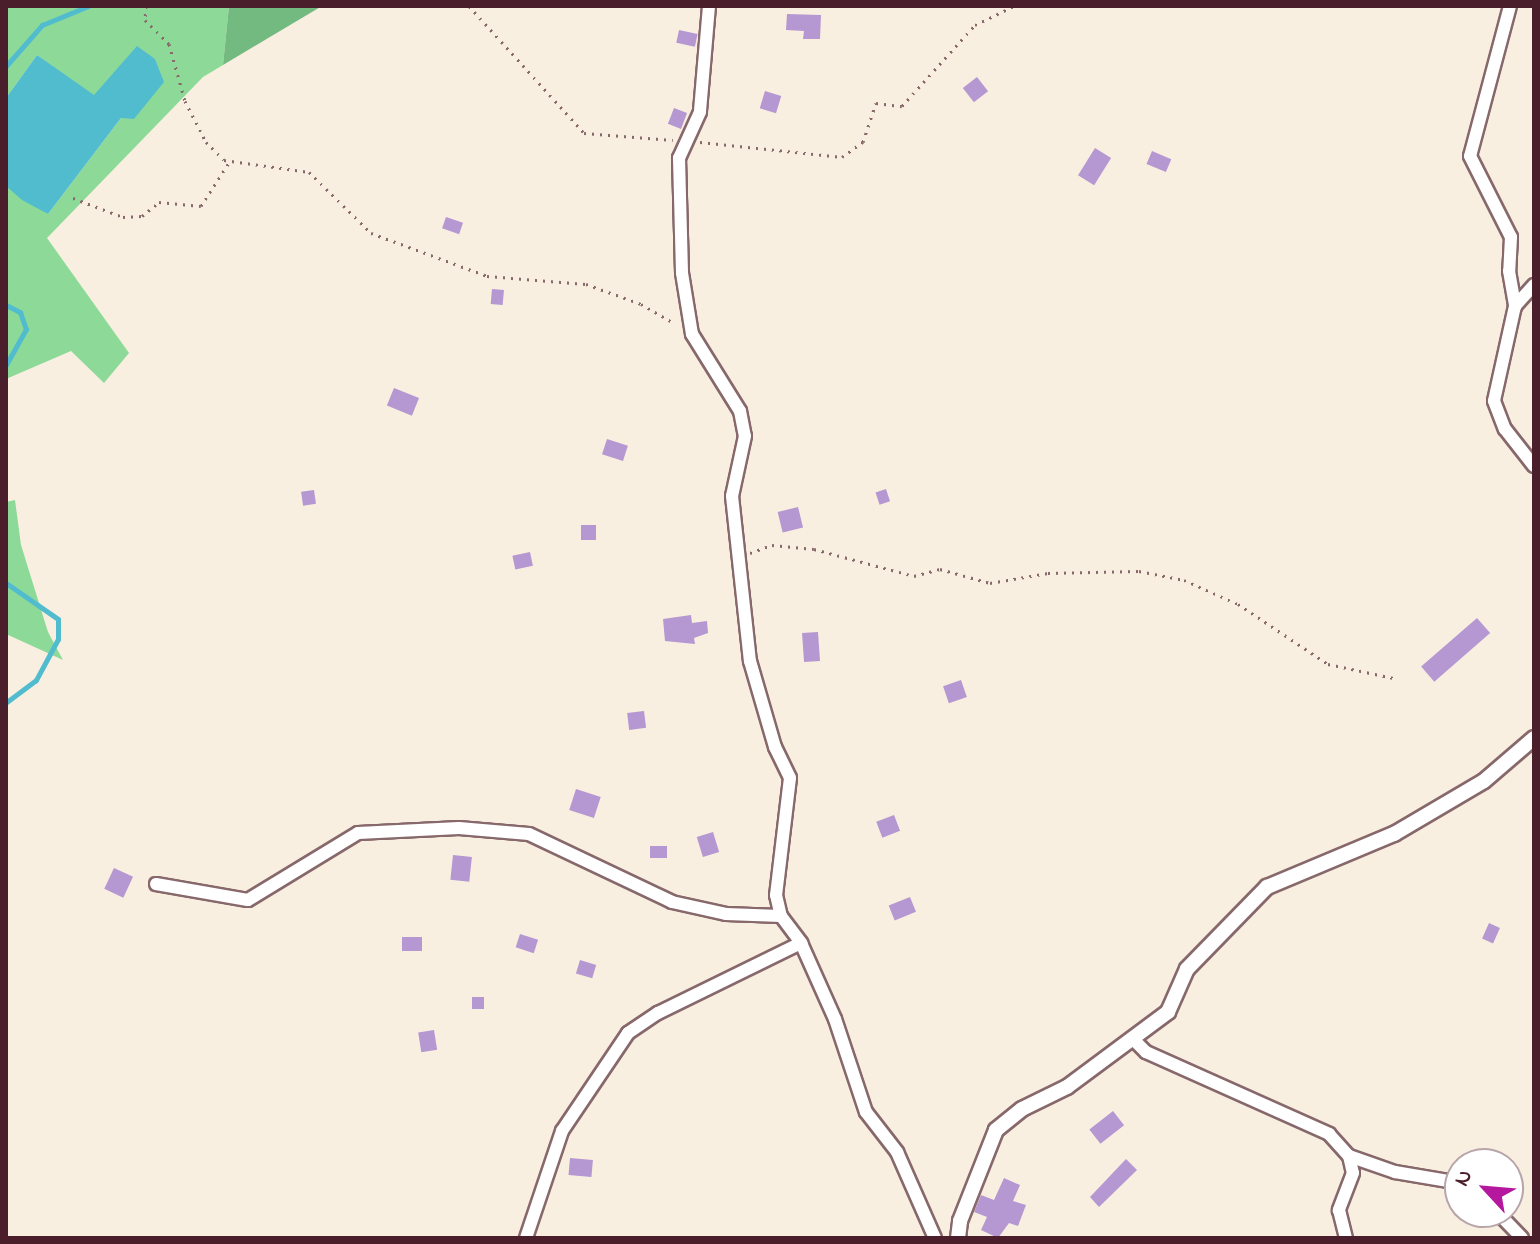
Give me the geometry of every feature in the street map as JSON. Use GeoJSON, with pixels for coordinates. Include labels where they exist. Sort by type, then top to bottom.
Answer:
{"type":"FeatureCollection","features":[{"type":"Feature","properties":{"kind":"street"},"geometry":{"type":"LineString","coordinates":[[709,6],[700,112],[686,141],[676,184],[682,273],[692,334],[740,411],[745,436],[732,496],[743,555],[750,661],[775,747],[790,778],[776,895],[781,916],[801,943],[835,1019],[866,1112],[897,1152],[935,1238]]}},
{"type":"Feature","properties":{"kind":"street"},"geometry":{"type":"LineString","coordinates":[[1510,6],[1470,156],[1511,237],[1509,271],[1515,306],[1494,401],[1505,429],[1534,466]]}},
{"type":"Feature","properties":{"kind":"street"},"geometry":{"type":"LineString","coordinates":[[1515,306],[1534,285]]}},
{"type":"Feature","properties":{"kind":"street"},"geometry":{"type":"LineString","coordinates":[[958,1238],[960,1221],[996,1130],[1168,1012],[1187,969],[1267,887],[1394,834],[1484,781],[1534,738]]}},
{"type":"Feature","properties":{"kind":"street"},"geometry":{"type":"LineString","coordinates":[[156,884],[248,900],[358,833],[459,828],[529,834],[672,902],[726,914],[781,916]]}},
{"type":"Feature","properties":{"kind":"street"},"geometry":{"type":"LineString","coordinates":[[526,1238],[562,1131],[628,1033],[658,1013],[801,943]]}},
{"type":"Feature","properties":{"kind":"street"},"geometry":{"type":"LineString","coordinates":[[1132,1038],[1146,1052],[1329,1134],[1349,1156],[1395,1172],[1444,1180]]}},
{"type":"Feature","properties":{"kind":"street"},"geometry":{"type":"LineString","coordinates":[[1346,1238],[1339,1210],[1353,1173],[1349,1156]]}},
{"type":"Feature","properties":{"kind":"path"},"geometry":{"type":"LineString","coordinates":[[146,6],[145,20],[169,44],[185,101],[206,142],[230,161],[309,172],[371,233],[487,276],[586,284],[641,304],[692,334]]}},
{"type":"Feature","properties":{"kind":"path"},"geometry":{"type":"LineString","coordinates":[[469,6],[584,133],[760,144],[842,157],[863,142],[876,103],[902,106],[975,25],[1014,6]]}},
{"type":"Feature","properties":{"kind":"path"},"geometry":{"type":"LineString","coordinates":[[73,198],[123,217],[142,216],[159,202],[201,206],[230,161]]}},
{"type":"Feature","properties":{"kind":"path"},"geometry":{"type":"LineString","coordinates":[[743,555],[772,545],[814,549],[914,576],[940,569],[990,583],[1048,573],[1139,571],[1184,580],[1238,604],[1328,664],[1394,678]]}},
{"type":"Feature","properties":{"kind":"green space"},"geometry":{"type":"Polygon","coordinates":[[[6,6],[229,6],[223,65],[203,77],[47,238],[129,353],[104,383],[71,351],[6,379],[6,186],[48,214],[121,118],[37,55],[6,98],[6,6]]]}},
{"type":"Feature","properties":{"kind":"green space"},"geometry":{"type":"Polygon","coordinates":[[[229,6],[322,6],[223,65],[229,6]]]}},
{"type":"Feature","properties":{"kind":"green space"},"geometry":{"type":"Polygon","coordinates":[[[15,500],[21,545],[48,632],[63,660],[6,634],[6,502],[15,500]]]}},
{"type":"Feature","properties":{"kind":"water"},"geometry":{"type":"Polygon","coordinates":[[[137,46],[155,59],[164,82],[134,119],[121,118],[48,214],[22,200],[6,186],[6,98],[37,55],[94,95],[137,46]]]}},
{"type":"Feature","properties":{"kind":"building"},"geometry":{"type":"Polygon","coordinates":[[[787,14],[821,15],[820,39],[803,39],[804,31],[786,30],[787,14]]]}},
{"type":"Feature","properties":{"kind":"building"},"geometry":{"type":"Polygon","coordinates":[[[679,30],[698,34],[695,47],[676,43],[679,30]]]}},
{"type":"Feature","properties":{"kind":"building"},"geometry":{"type":"Polygon","coordinates":[[[977,77],[988,91],[974,102],[963,88],[977,77]]]}},
{"type":"Feature","properties":{"kind":"building"},"geometry":{"type":"Polygon","coordinates":[[[765,91],[781,96],[776,113],[760,108],[765,91]]]}},
{"type":"Feature","properties":{"kind":"building"},"geometry":{"type":"Polygon","coordinates":[[[674,108],[687,113],[681,129],[668,124],[674,108]]]}},
{"type":"Feature","properties":{"kind":"building"},"geometry":{"type":"Polygon","coordinates":[[[1095,148],[1111,158],[1094,185],[1078,175],[1095,148]]]}},
{"type":"Feature","properties":{"kind":"building"},"geometry":{"type":"Polygon","coordinates":[[[1152,151],[1171,159],[1166,172],[1147,164],[1152,151]]]}},
{"type":"Feature","properties":{"kind":"building"},"geometry":{"type":"Polygon","coordinates":[[[446,217],[463,223],[459,234],[442,228],[446,217]]]}},
{"type":"Feature","properties":{"kind":"building"},"geometry":{"type":"Polygon","coordinates":[[[492,289],[504,290],[503,305],[491,304],[492,289]]]}},
{"type":"Feature","properties":{"kind":"building"},"geometry":{"type":"Polygon","coordinates":[[[394,388],[419,398],[412,416],[387,406],[394,388]]]}},
{"type":"Feature","properties":{"kind":"building"},"geometry":{"type":"Polygon","coordinates":[[[607,439],[628,446],[623,461],[602,454],[607,439]]]}},
{"type":"Feature","properties":{"kind":"building"},"geometry":{"type":"Polygon","coordinates":[[[886,489],[890,501],[880,505],[876,492],[886,489]]]}},
{"type":"Feature","properties":{"kind":"building"},"geometry":{"type":"Polygon","coordinates":[[[314,490],[316,504],[303,506],[301,492],[314,490]]]}},
{"type":"Feature","properties":{"kind":"building"},"geometry":{"type":"Polygon","coordinates":[[[798,507],[803,527],[783,532],[778,512],[798,507]]]}},
{"type":"Feature","properties":{"kind":"building"},"geometry":{"type":"Polygon","coordinates":[[[581,525],[596,525],[596,540],[581,540],[581,525]]]}},
{"type":"Feature","properties":{"kind":"building"},"geometry":{"type":"Polygon","coordinates":[[[530,552],[533,566],[515,569],[512,556],[530,552]]]}},
{"type":"Feature","properties":{"kind":"building"},"geometry":{"type":"Polygon","coordinates":[[[691,615],[692,623],[707,621],[708,633],[694,638],[695,644],[665,641],[663,619],[691,615]]]}},
{"type":"Feature","properties":{"kind":"building"},"geometry":{"type":"Polygon","coordinates":[[[1477,618],[1490,633],[1434,682],[1421,667],[1477,618]]]}},
{"type":"Feature","properties":{"kind":"building"},"geometry":{"type":"Polygon","coordinates":[[[818,632],[820,661],[804,662],[802,633],[818,632]]]}},
{"type":"Feature","properties":{"kind":"building"},"geometry":{"type":"Polygon","coordinates":[[[961,680],[967,697],[949,703],[943,686],[961,680]]]}},
{"type":"Feature","properties":{"kind":"building"},"geometry":{"type":"Polygon","coordinates":[[[644,711],[646,728],[629,730],[627,713],[644,711]]]}},
{"type":"Feature","properties":{"kind":"building"},"geometry":{"type":"Polygon","coordinates":[[[576,789],[601,797],[594,818],[569,810],[576,789]]]}},
{"type":"Feature","properties":{"kind":"building"},"geometry":{"type":"Polygon","coordinates":[[[894,815],[900,831],[882,838],[876,822],[894,815]]]}},
{"type":"Feature","properties":{"kind":"building"},"geometry":{"type":"Polygon","coordinates":[[[713,832],[719,852],[703,857],[697,837],[713,832]]]}},
{"type":"Feature","properties":{"kind":"building"},"geometry":{"type":"Polygon","coordinates":[[[650,846],[667,846],[667,858],[650,858],[650,846]]]}},
{"type":"Feature","properties":{"kind":"building"},"geometry":{"type":"Polygon","coordinates":[[[453,855],[472,857],[469,882],[450,880],[453,855]]]}},
{"type":"Feature","properties":{"kind":"building"},"geometry":{"type":"Polygon","coordinates":[[[114,868],[133,877],[123,898],[104,889],[114,868]]]}},
{"type":"Feature","properties":{"kind":"building"},"geometry":{"type":"Polygon","coordinates":[[[910,897],[916,912],[895,920],[889,906],[910,897]]]}},
{"type":"Feature","properties":{"kind":"building"},"geometry":{"type":"Polygon","coordinates":[[[1489,923],[1500,928],[1493,943],[1482,939],[1489,923]]]}},
{"type":"Feature","properties":{"kind":"building"},"geometry":{"type":"Polygon","coordinates":[[[520,934],[538,940],[534,953],[516,947],[520,934]]]}},
{"type":"Feature","properties":{"kind":"building"},"geometry":{"type":"Polygon","coordinates":[[[402,937],[422,937],[422,951],[402,951],[402,937]]]}},
{"type":"Feature","properties":{"kind":"building"},"geometry":{"type":"Polygon","coordinates":[[[580,960],[596,965],[592,978],[576,973],[580,960]]]}},
{"type":"Feature","properties":{"kind":"building"},"geometry":{"type":"Polygon","coordinates":[[[472,997],[484,997],[484,1009],[472,1009],[472,997]]]}},
{"type":"Feature","properties":{"kind":"building"},"geometry":{"type":"Polygon","coordinates":[[[434,1030],[437,1050],[421,1052],[418,1033],[434,1030]]]}},
{"type":"Feature","properties":{"kind":"building"},"geometry":{"type":"Polygon","coordinates":[[[1113,1111],[1124,1125],[1100,1144],[1089,1129],[1113,1111]]]}},
{"type":"Feature","properties":{"kind":"building"},"geometry":{"type":"Polygon","coordinates":[[[570,1158],[593,1160],[591,1177],[569,1175],[570,1158]]]}},
{"type":"Feature","properties":{"kind":"building"},"geometry":{"type":"Polygon","coordinates":[[[1126,1159],[1137,1170],[1099,1207],[1090,1197],[1126,1159]]]}},
{"type":"Feature","properties":{"kind":"building"},"geometry":{"type":"Polygon","coordinates":[[[1004,1178],[1020,1185],[1013,1201],[1026,1205],[1018,1226],[1009,1223],[998,1238],[981,1230],[987,1217],[974,1212],[981,1195],[994,1200],[1004,1178]]]}},
{"type":"Feature","properties":{"kind":"waterway"},"geometry":{"type":"LineString","coordinates":[[6,66],[42,25],[88,6]]}},
{"type":"Feature","properties":{"kind":"waterway"},"geometry":{"type":"LineString","coordinates":[[6,305],[20,312],[26,329],[6,365]]}},
{"type":"Feature","properties":{"kind":"waterway"},"geometry":{"type":"LineString","coordinates":[[6,583],[58,619],[58,639],[36,680],[6,703]]}}]}
